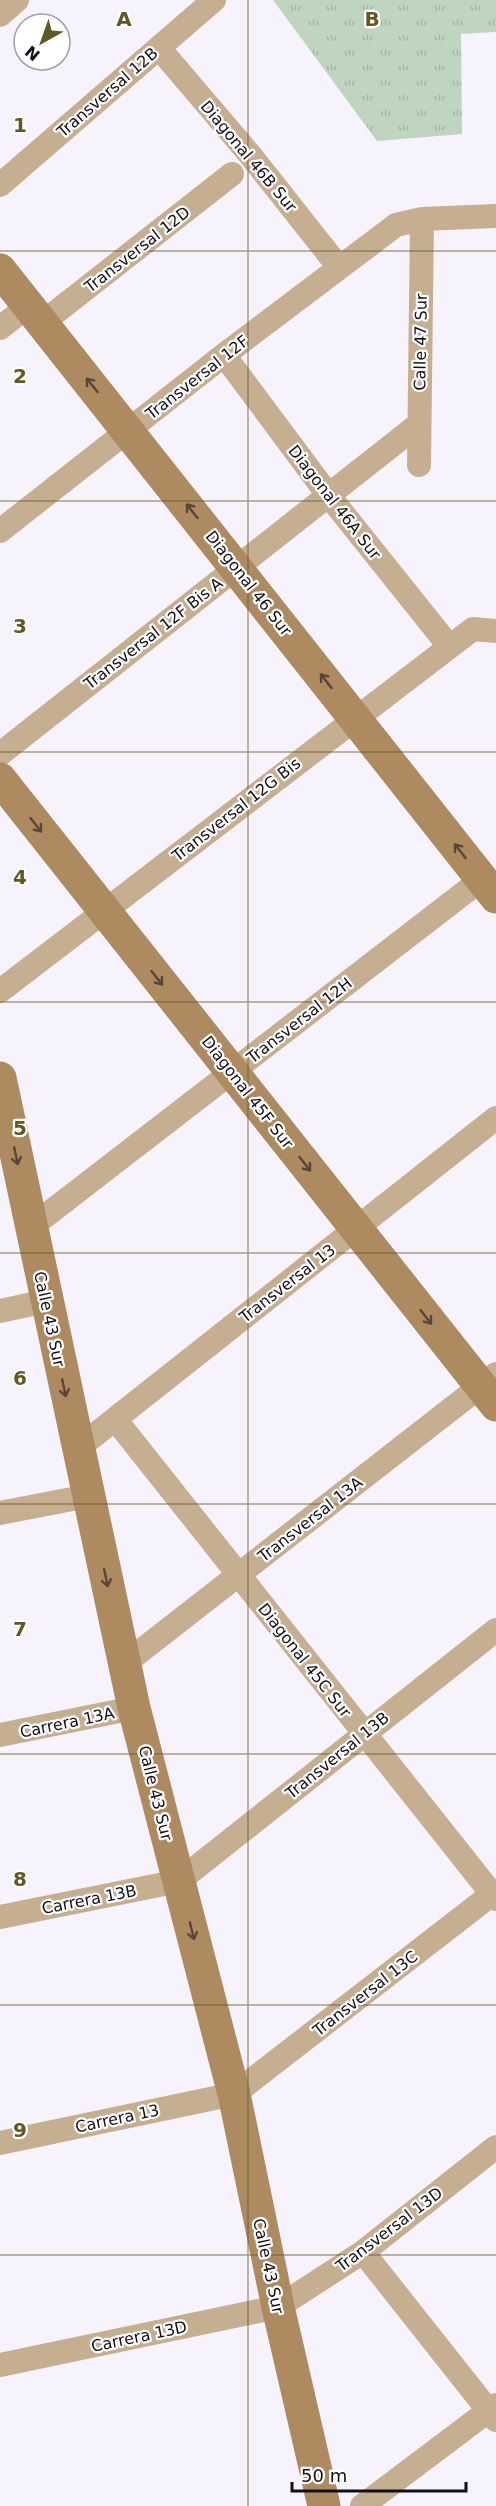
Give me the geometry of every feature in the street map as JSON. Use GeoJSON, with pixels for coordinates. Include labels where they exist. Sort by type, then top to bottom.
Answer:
{"type":"FeatureCollection","features":[{"type":"Feature","properties":{"kind":"street"},"geometry":{"type":"LineString","coordinates":[[0,15],[17,0]]}},
{"type":"Feature","properties":{"kind":"street","name":"Transversal 12B"},"geometry":{"type":"LineString","coordinates":[[0,185],[214,0]]}},
{"type":"Feature","properties":{"kind":"street","name":"Diagonal 46B Sur"},"geometry":{"type":"LineString","coordinates":[[159,48],[251,156],[338,266]]}},
{"type":"Feature","properties":{"kind":"street","name":"Transversal 12D"},"geometry":{"type":"LineString","coordinates":[[0,328],[35,315],[232,174]]}},
{"type":"Feature","properties":{"kind":"street"},"geometry":{"type":"LineString","coordinates":[[422,219],[496,216]]}},
{"type":"Feature","properties":{"kind":"street","name":"Transversal 12F"},"geometry":{"type":"LineString","coordinates":[[0,531],[338,266],[396,225],[422,219]]}},
{"type":"Feature","properties":{"kind":"street","name":"Calle 47 Sur"},"geometry":{"type":"LineString","coordinates":[[420,465],[422,219]]}},
{"type":"Feature","properties":{"kind":"street","name":"Diagonal 46 Sur"},"geometry":{"type":"LineString","coordinates":[[0,270],[489,888]]}},
{"type":"Feature","properties":{"kind":"street","name":"Diagonal 46A Sur"},"geometry":{"type":"LineString","coordinates":[[224,355],[329,495],[449,646]]}},
{"type":"Feature","properties":{"kind":"street","name":"Transversal 12F Bis A"},"geometry":{"type":"LineString","coordinates":[[0,754],[419,424]]}},
{"type":"Feature","properties":{"kind":"street","name":"Transversal 12G Bis"},"geometry":{"type":"LineString","coordinates":[[0,991],[449,646],[484,630]]}},
{"type":"Feature","properties":{"kind":"street","name":"Diagonal 45F Sur"},"geometry":{"type":"LineString","coordinates":[[0,779],[356,1229],[491,1388]]}},
{"type":"Feature","properties":{"kind":"street","name":"Transversal 12H"},"geometry":{"type":"LineString","coordinates":[[31,1227],[232,1072],[489,888]]}},
{"type":"Feature","properties":{"kind":"street","name":"Calle 43 Sur"},"geometry":{"type":"LineString","coordinates":[[2,1097],[134,1708],[234,2094],[278,2307],[324,2506]]}},
{"type":"Feature","properties":{"kind":"street","name":"Transversal 13"},"geometry":{"type":"LineString","coordinates":[[77,1449],[496,1118]]}},
{"type":"Feature","properties":{"kind":"street"},"geometry":{"type":"LineString","coordinates":[[0,1311],[46,1301]]}},
{"type":"Feature","properties":{"kind":"street","name":"Transversal 13A"},"geometry":{"type":"LineString","coordinates":[[124,1664],[238,1575],[491,1388]]}},
{"type":"Feature","properties":{"kind":"street","name":"Diagonal 45C Sur"},"geometry":{"type":"LineString","coordinates":[[115,1419],[363,1733],[495,1895]]}},
{"type":"Feature","properties":{"kind":"street"},"geometry":{"type":"LineString","coordinates":[[0,1513],[88,1496]]}},
{"type":"Feature","properties":{"kind":"street","name":"Transversal 13B"},"geometry":{"type":"LineString","coordinates":[[179,1881],[363,1733],[496,1630]]}},
{"type":"Feature","properties":{"kind":"street","name":"Carrera 13A"},"geometry":{"type":"LineString","coordinates":[[0,1735],[134,1708]]}},
{"type":"Feature","properties":{"kind":"street","name":"Carrera 13B"},"geometry":{"type":"LineString","coordinates":[[0,1917],[179,1881]]}},
{"type":"Feature","properties":{"kind":"street","name":"Transversal 13C"},"geometry":{"type":"LineString","coordinates":[[234,2094],[495,1895]]}},
{"type":"Feature","properties":{"kind":"street","name":"Carrera 13"},"geometry":{"type":"LineString","coordinates":[[0,2143],[234,2094]]}},
{"type":"Feature","properties":{"kind":"street","name":"Transversal 13D"},"geometry":{"type":"LineString","coordinates":[[278,2307],[363,2252],[496,2147]]}},
{"type":"Feature","properties":{"kind":"street"},"geometry":{"type":"LineString","coordinates":[[362,2506],[493,2412],[363,2252]]}},
{"type":"Feature","properties":{"kind":"street","name":"Carrera 13D"},"geometry":{"type":"LineString","coordinates":[[0,2365],[278,2307]]}},
{"type":"Feature","properties":{"kind":"green space"},"geometry":{"type":"Polygon","coordinates":[[[273,0],[496,0],[496,32],[461,34],[462,134],[377,141],[273,0]]]}}]}
